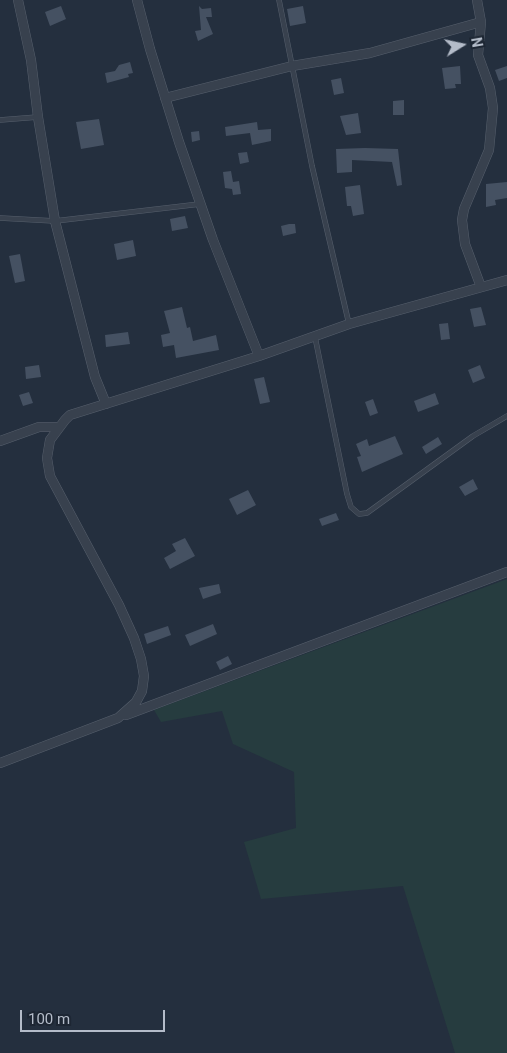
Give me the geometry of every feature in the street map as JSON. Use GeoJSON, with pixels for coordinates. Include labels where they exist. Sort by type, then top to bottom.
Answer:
{"type":"FeatureCollection","features":[{"type":"Feature","properties":{"kind":"street"},"geometry":{"type":"LineString","coordinates":[[18,0],[31,60],[55,221],[95,377],[106,404]]}},
{"type":"Feature","properties":{"kind":"street"},"geometry":{"type":"LineString","coordinates":[[137,0],[165,98],[201,204],[259,356]]}},
{"type":"Feature","properties":{"kind":"street"},"geometry":{"type":"LineString","coordinates":[[477,0],[481,22],[478,55],[492,99],[489,150],[464,209],[462,220],[465,244],[481,287]]}},
{"type":"Feature","properties":{"kind":"street"},"geometry":{"type":"LineString","coordinates":[[165,98],[292,66],[370,54],[481,22]]}},
{"type":"Feature","properties":{"kind":"street"},"geometry":{"type":"LineString","coordinates":[[118,718],[136,702],[142,691],[144,676],[141,659],[119,605],[50,476],[48,449],[50,440],[59,427],[70,415],[259,356],[349,324],[507,280]]}},
{"type":"Feature","properties":{"kind":"street"},"geometry":{"type":"LineString","coordinates":[[0,441],[39,427],[59,427]]}},
{"type":"Feature","properties":{"kind":"street"},"geometry":{"type":"LineString","coordinates":[[0,762],[507,572]]}},
{"type":"Feature","properties":{"kind":"lane"},"geometry":{"type":"LineString","coordinates":[[279,0],[312,166],[349,324]]}},
{"type":"Feature","properties":{"kind":"lane"},"geometry":{"type":"LineString","coordinates":[[0,120],[38,117]]}},
{"type":"Feature","properties":{"kind":"lane"},"geometry":{"type":"LineString","coordinates":[[0,218],[55,221],[201,204]]}},
{"type":"Feature","properties":{"kind":"lane"},"geometry":{"type":"LineString","coordinates":[[315,337],[350,507],[359,514],[367,512],[473,436],[507,416]]}},
{"type":"Feature","properties":{"kind":"green space"},"geometry":{"type":"Polygon","coordinates":[[[507,579],[507,1053],[455,1053],[403,886],[261,899],[244,842],[296,828],[294,772],[233,744],[222,711],[161,722],[154,710],[507,579]]]}},
{"type":"Feature","properties":{"kind":"building"},"geometry":{"type":"Polygon","coordinates":[[[61,6],[66,19],[50,26],[45,12],[61,6]]]}},
{"type":"Feature","properties":{"kind":"building"},"geometry":{"type":"Polygon","coordinates":[[[199,6],[202,9],[211,8],[212,17],[206,17],[213,34],[198,41],[195,31],[201,30],[199,6]]]}},
{"type":"Feature","properties":{"kind":"building"},"geometry":{"type":"Polygon","coordinates":[[[303,6],[306,23],[290,26],[287,9],[303,6]]]}},
{"type":"Feature","properties":{"kind":"building"},"geometry":{"type":"Polygon","coordinates":[[[130,62],[133,73],[128,74],[129,77],[107,83],[105,73],[115,71],[119,65],[130,62]]]}},
{"type":"Feature","properties":{"kind":"building"},"geometry":{"type":"Polygon","coordinates":[[[460,66],[461,84],[455,84],[456,88],[445,89],[442,68],[460,66]]]}},
{"type":"Feature","properties":{"kind":"building"},"geometry":{"type":"Polygon","coordinates":[[[507,66],[507,78],[499,81],[495,70],[507,66]]]}},
{"type":"Feature","properties":{"kind":"building"},"geometry":{"type":"Polygon","coordinates":[[[341,78],[344,93],[334,95],[331,80],[341,78]]]}},
{"type":"Feature","properties":{"kind":"building"},"geometry":{"type":"Polygon","coordinates":[[[404,100],[404,115],[393,115],[393,101],[404,100]]]}},
{"type":"Feature","properties":{"kind":"building"},"geometry":{"type":"Polygon","coordinates":[[[358,113],[361,133],[346,135],[340,116],[358,113]]]}},
{"type":"Feature","properties":{"kind":"building"},"geometry":{"type":"Polygon","coordinates":[[[99,119],[104,145],[81,149],[76,122],[99,119]]]}},
{"type":"Feature","properties":{"kind":"building"},"geometry":{"type":"Polygon","coordinates":[[[257,122],[258,130],[271,129],[271,141],[252,145],[250,133],[226,136],[225,127],[257,122]]]}},
{"type":"Feature","properties":{"kind":"building"},"geometry":{"type":"Polygon","coordinates":[[[199,131],[200,140],[192,142],[191,132],[199,131]]]}},
{"type":"Feature","properties":{"kind":"building"},"geometry":{"type":"Polygon","coordinates":[[[336,149],[398,149],[402,185],[397,186],[392,162],[352,160],[352,172],[337,173],[336,149]]]}},
{"type":"Feature","properties":{"kind":"building"},"geometry":{"type":"Polygon","coordinates":[[[247,152],[249,162],[240,164],[238,153],[247,152]]]}},
{"type":"Feature","properties":{"kind":"building"},"geometry":{"type":"Polygon","coordinates":[[[231,171],[233,182],[239,181],[241,194],[233,195],[232,189],[225,188],[223,172],[231,171]]]}},
{"type":"Feature","properties":{"kind":"building"},"geometry":{"type":"Polygon","coordinates":[[[507,182],[507,198],[495,200],[496,205],[486,207],[486,184],[507,182]]]}},
{"type":"Feature","properties":{"kind":"building"},"geometry":{"type":"Polygon","coordinates":[[[360,185],[364,214],[353,216],[351,206],[347,206],[345,187],[360,185]]]}},
{"type":"Feature","properties":{"kind":"building"},"geometry":{"type":"Polygon","coordinates":[[[185,216],[188,228],[172,231],[170,219],[185,216]]]}},
{"type":"Feature","properties":{"kind":"building"},"geometry":{"type":"Polygon","coordinates":[[[295,224],[296,233],[283,236],[281,226],[295,224]]]}},
{"type":"Feature","properties":{"kind":"building"},"geometry":{"type":"Polygon","coordinates":[[[133,240],[136,256],[117,260],[114,244],[133,240]]]}},
{"type":"Feature","properties":{"kind":"building"},"geometry":{"type":"Polygon","coordinates":[[[20,254],[25,281],[15,283],[9,256],[20,254]]]}},
{"type":"Feature","properties":{"kind":"building"},"geometry":{"type":"Polygon","coordinates":[[[182,307],[187,328],[190,327],[193,341],[216,335],[219,350],[176,358],[174,345],[163,347],[161,335],[170,333],[164,311],[182,307]]]}},
{"type":"Feature","properties":{"kind":"building"},"geometry":{"type":"Polygon","coordinates":[[[481,307],[486,325],[474,327],[470,309],[481,307]]]}},
{"type":"Feature","properties":{"kind":"building"},"geometry":{"type":"Polygon","coordinates":[[[448,323],[450,339],[441,340],[439,324],[448,323]]]}},
{"type":"Feature","properties":{"kind":"building"},"geometry":{"type":"Polygon","coordinates":[[[128,332],[130,344],[106,347],[105,335],[128,332]]]}},
{"type":"Feature","properties":{"kind":"building"},"geometry":{"type":"Polygon","coordinates":[[[39,365],[41,377],[26,379],[25,367],[39,365]]]}},
{"type":"Feature","properties":{"kind":"building"},"geometry":{"type":"Polygon","coordinates":[[[480,365],[485,378],[473,383],[468,370],[480,365]]]}},
{"type":"Feature","properties":{"kind":"building"},"geometry":{"type":"Polygon","coordinates":[[[264,377],[270,402],[260,404],[254,379],[264,377]]]}},
{"type":"Feature","properties":{"kind":"building"},"geometry":{"type":"Polygon","coordinates":[[[29,392],[33,403],[23,406],[19,395],[29,392]]]}},
{"type":"Feature","properties":{"kind":"building"},"geometry":{"type":"Polygon","coordinates":[[[435,393],[439,404],[418,412],[414,401],[435,393]]]}},
{"type":"Feature","properties":{"kind":"building"},"geometry":{"type":"Polygon","coordinates":[[[373,399],[378,413],[370,416],[365,402],[373,399]]]}},
{"type":"Feature","properties":{"kind":"building"},"geometry":{"type":"Polygon","coordinates":[[[395,436],[403,454],[362,472],[357,457],[361,456],[356,444],[367,439],[369,446],[395,436]]]}},
{"type":"Feature","properties":{"kind":"building"},"geometry":{"type":"Polygon","coordinates":[[[438,437],[442,444],[426,454],[422,447],[438,437]]]}},
{"type":"Feature","properties":{"kind":"building"},"geometry":{"type":"Polygon","coordinates":[[[473,479],[478,489],[465,496],[459,487],[473,479]]]}},
{"type":"Feature","properties":{"kind":"building"},"geometry":{"type":"Polygon","coordinates":[[[248,490],[256,505],[237,515],[229,499],[248,490]]]}},
{"type":"Feature","properties":{"kind":"building"},"geometry":{"type":"Polygon","coordinates":[[[336,513],[339,520],[322,526],[319,519],[336,513]]]}},
{"type":"Feature","properties":{"kind":"building"},"geometry":{"type":"Polygon","coordinates":[[[185,538],[195,556],[170,569],[164,558],[176,551],[172,544],[185,538]]]}},
{"type":"Feature","properties":{"kind":"building"},"geometry":{"type":"Polygon","coordinates":[[[219,584],[221,593],[203,599],[199,588],[219,584]]]}},
{"type":"Feature","properties":{"kind":"building"},"geometry":{"type":"Polygon","coordinates":[[[213,624],[217,634],[190,646],[185,635],[213,624]]]}},
{"type":"Feature","properties":{"kind":"building"},"geometry":{"type":"Polygon","coordinates":[[[168,626],[171,635],[147,644],[144,634],[168,626]]]}},
{"type":"Feature","properties":{"kind":"building"},"geometry":{"type":"Polygon","coordinates":[[[228,656],[232,664],[220,670],[216,662],[228,656]]]}}]}
